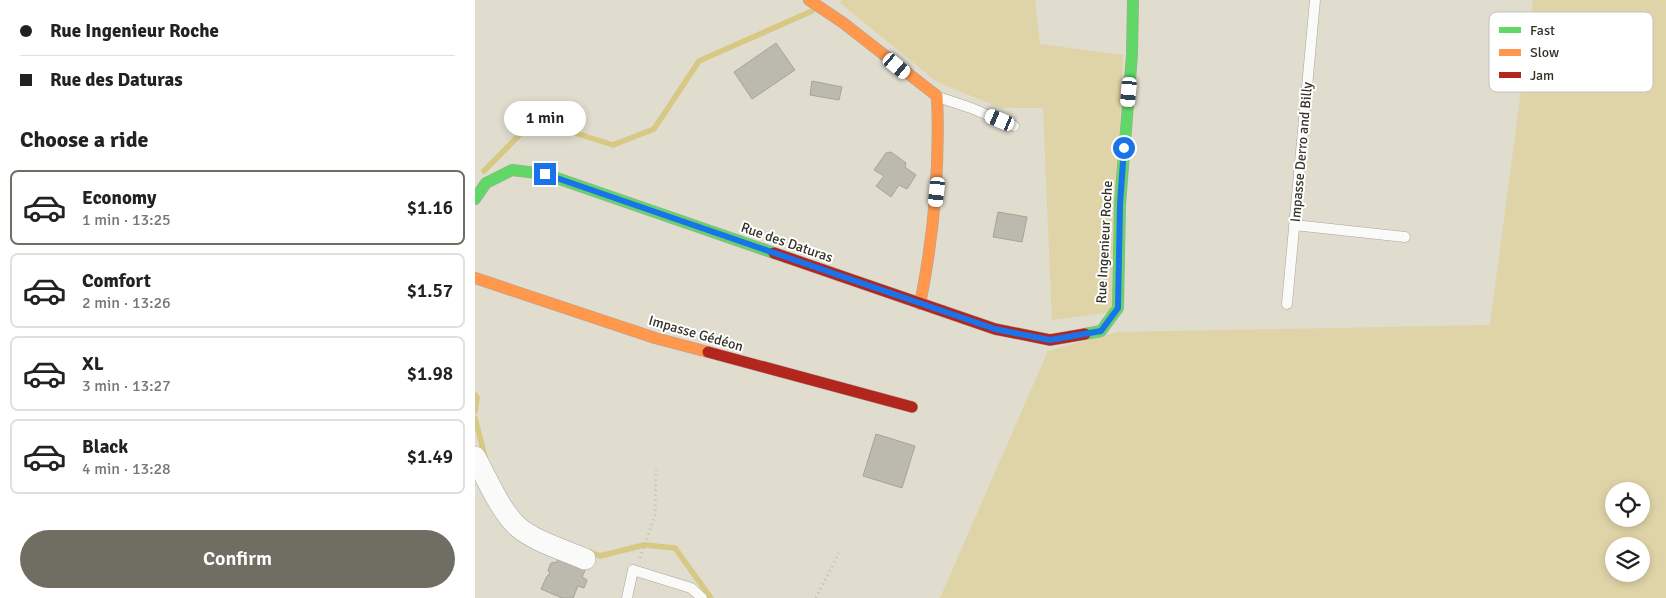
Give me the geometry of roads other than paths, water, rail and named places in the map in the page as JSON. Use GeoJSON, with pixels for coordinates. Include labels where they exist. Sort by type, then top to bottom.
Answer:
{"type":"FeatureCollection","features":[{"type":"Feature","properties":{"kind":"street"},"geometry":{"type":"LineString","coordinates":[[809,0],[857,32],[910,77],[937,96],[939,130],[937,192],[929,262],[921,304]]}},
{"type":"Feature","properties":{"kind":"street","name":"Rue Ingenieur Roche"},"geometry":{"type":"LineString","coordinates":[[1101,331],[1118,308],[1120,204],[1132,55],[1133,0]]}},
{"type":"Feature","properties":{"kind":"street","name":"Rue des Daturas"},"geometry":{"type":"LineString","coordinates":[[475,199],[486,183],[512,170],[545,174],[995,329],[1050,340],[1101,331]]}},
{"type":"Feature","properties":{"kind":"street","name":"Impasse Gédéon"},"geometry":{"type":"LineString","coordinates":[[475,278],[655,338],[912,407]]}},
{"type":"Feature","properties":{"kind":"street"},"geometry":{"type":"LineString","coordinates":[[475,457],[499,499],[519,528],[585,559]]}},
{"type":"Feature","properties":{"kind":"lane","name":"Impasse Derro and Billy"},"geometry":{"type":"LineString","coordinates":[[1287,304],[1315,0]]}},
{"type":"Feature","properties":{"kind":"lane"},"geometry":{"type":"LineString","coordinates":[[937,96],[1014,126]]}},
{"type":"Feature","properties":{"kind":"lane"},"geometry":{"type":"LineString","coordinates":[[1294,225],[1405,237]]}},
{"type":"Feature","properties":{"kind":"lane"},"geometry":{"type":"LineString","coordinates":[[627,598],[633,570],[691,588],[703,598]]}},
{"type":"Feature","properties":{"kind":"waterway"},"geometry":{"type":"LineString","coordinates":[[484,171],[534,120],[613,145],[654,129],[699,61],[812,11]]}},
{"type":"Feature","properties":{"kind":"waterway"},"geometry":{"type":"LineString","coordinates":[[475,395],[477,397],[475,411]]}},
{"type":"Feature","properties":{"kind":"waterway"},"geometry":{"type":"LineString","coordinates":[[475,418],[485,457]]}},
{"type":"Feature","properties":{"kind":"waterway"},"geometry":{"type":"LineString","coordinates":[[588,551],[600,556],[644,545],[675,548],[711,598]]}}]}
